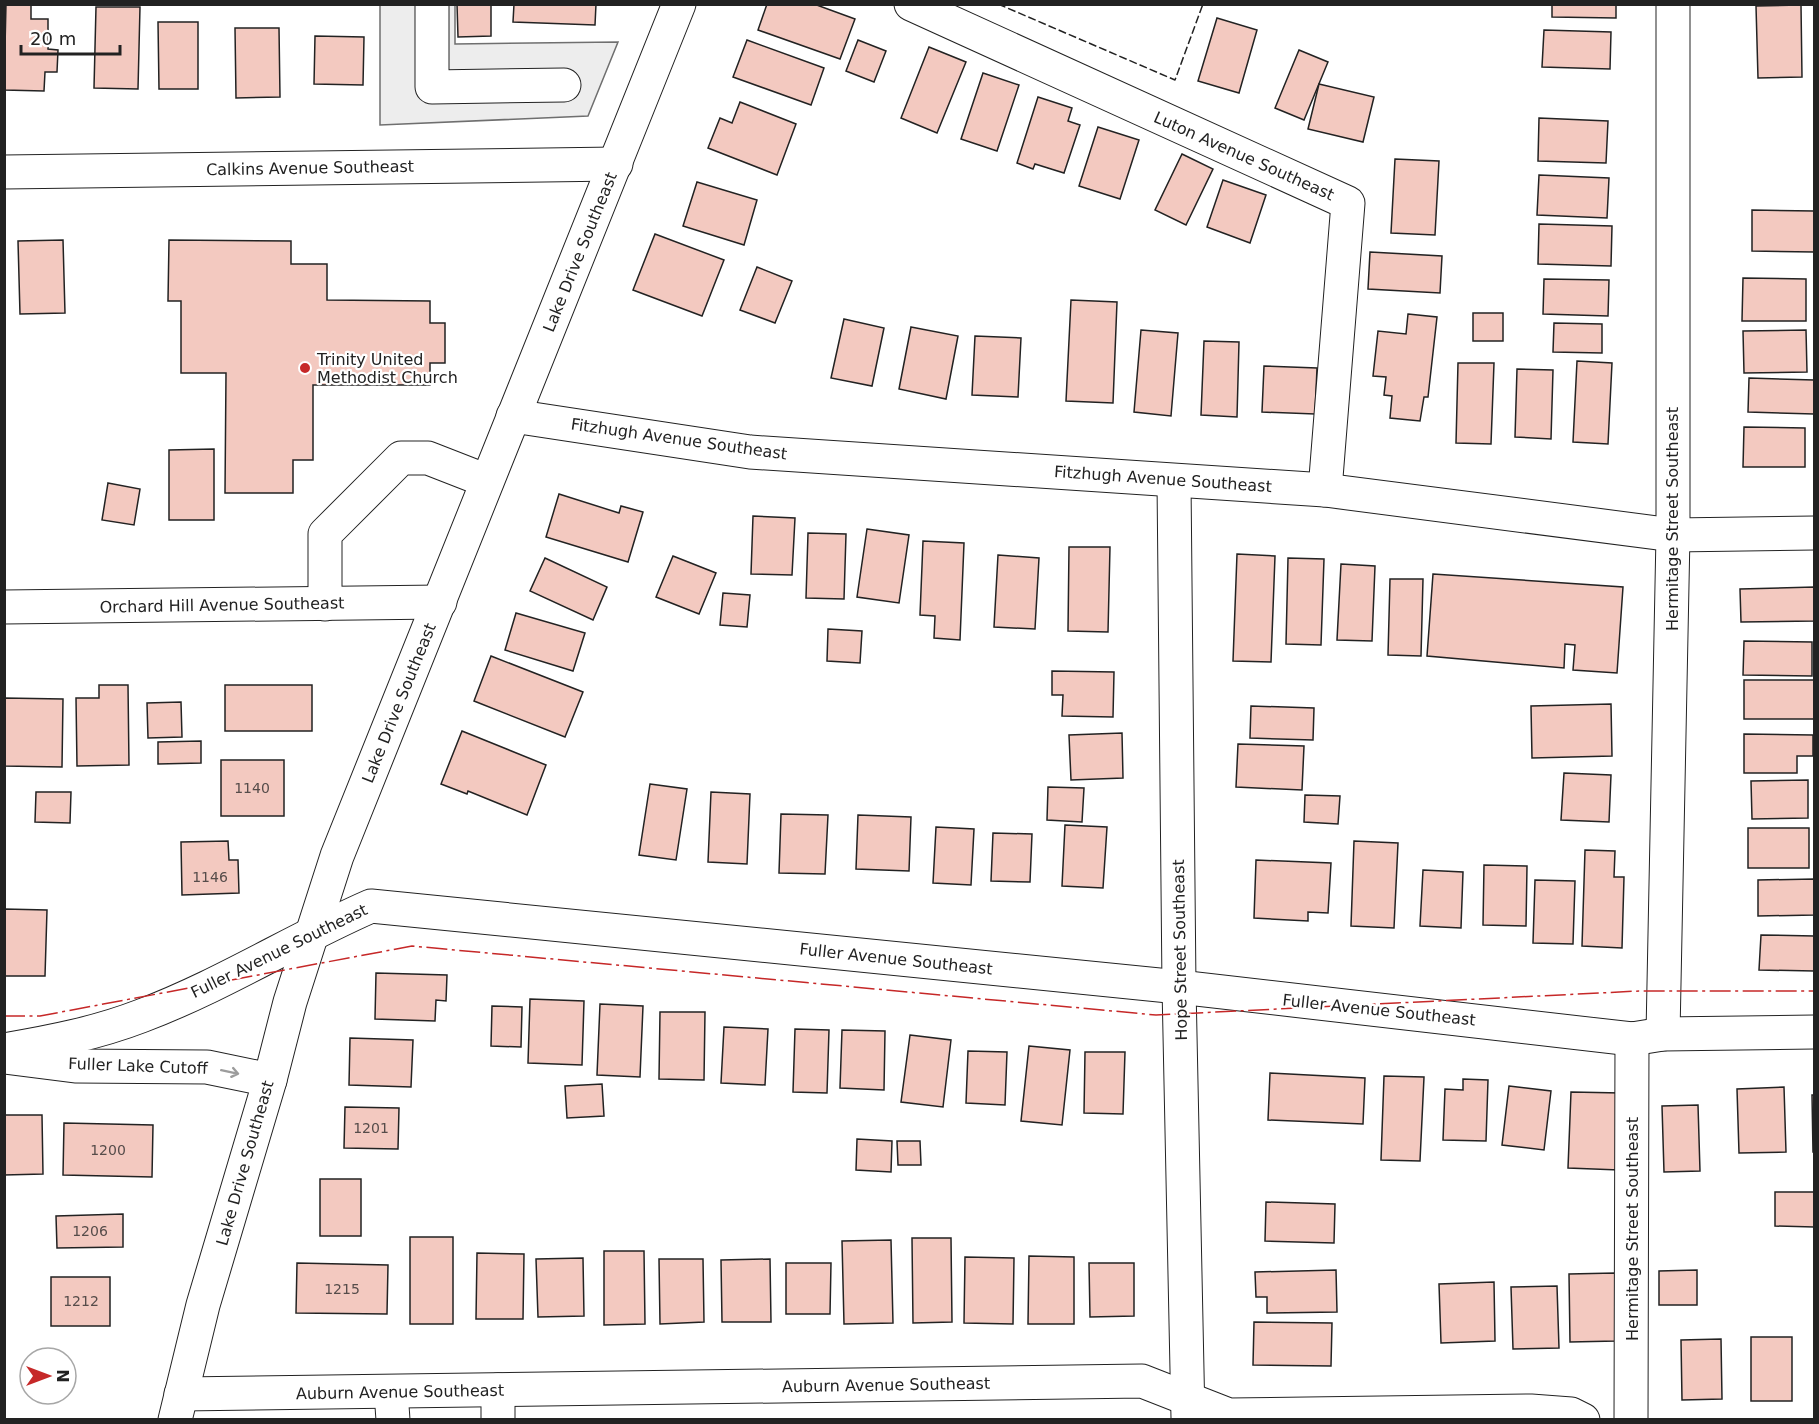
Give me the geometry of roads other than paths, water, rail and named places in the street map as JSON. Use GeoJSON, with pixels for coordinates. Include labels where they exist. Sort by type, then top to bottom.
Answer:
{"type":"FeatureCollection","features":[{"type":"Feature","properties":{"kind":"street"},"geometry":{"type":"LineString","coordinates":[[432,4],[432,87],[564,85]]}},
{"type":"Feature","properties":{"kind":"street","name":"Lake Drive Southeast"},"geometry":{"type":"LineString","coordinates":[[178,1407],[203,1305],[270,1080],[290,1002],[337,856],[679,4]]}},
{"type":"Feature","properties":{"kind":"street","name":"Luton Avenue Southeast"},"geometry":{"type":"LineString","coordinates":[[911,4],[1348,203],[1325,490]]}},
{"type":"Feature","properties":{"kind":"street","name":"Hermitage Street Southeast"},"geometry":{"type":"LineString","coordinates":[[1631,1419],[1672,535],[1673,4]]}},
{"type":"Feature","properties":{"kind":"street","name":"Calkins Avenue Southeast"},"geometry":{"type":"LineString","coordinates":[[4,172],[616,164]]}},
{"type":"Feature","properties":{"kind":"street","name":"Fitzhugh Avenue Southeast"},"geometry":{"type":"LineString","coordinates":[[513,416],[750,452],[1325,490],[1672,535],[1815,532]]}},
{"type":"Feature","properties":{"kind":"street"},"geometry":{"type":"LineString","coordinates":[[324,604],[324,534],[401,458],[428,458],[488,481]]}},
{"type":"Feature","properties":{"kind":"street","name":"Hope Street Southeast"},"geometry":{"type":"LineString","coordinates":[[1174,481],[1179,987],[1189,1409]]}},
{"type":"Feature","properties":{"kind":"street","name":"Orchard Hill Avenue Southeast"},"geometry":{"type":"LineString","coordinates":[[4,607],[440,602]]}},
{"type":"Feature","properties":{"kind":"street","name":"Fuller Avenue Southeast"},"geometry":{"type":"LineString","coordinates":[[4,1050],[72,1038],[141,1016],[248,968],[314,931],[371,906],[1648,1036],[1815,1032]]}},
{"type":"Feature","properties":{"kind":"street","name":"Fuller Lake Cutoff"},"geometry":{"type":"LineString","coordinates":[[4,1057],[75,1066],[207,1067],[270,1080]]}},
{"type":"Feature","properties":{"kind":"street","name":"Auburn Avenue Southeast"},"geometry":{"type":"LineString","coordinates":[[178,1407],[498,1405],[1142,1382],[1189,1409],[1229,1415],[1431,1416],[1531,1411],[1571,1414],[1583,1419]]}},
{"type":"Feature","properties":{"kind":"place","name":"Trinity United Methodist Church"},"geometry":{"type":"Point","coordinates":[305,368]}}]}
